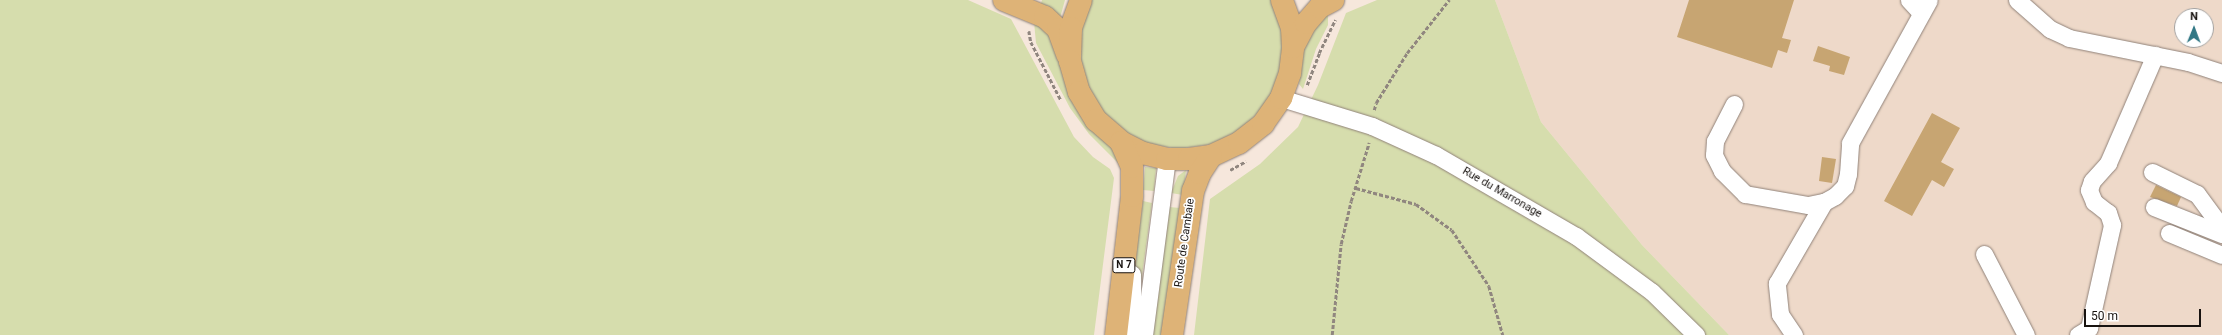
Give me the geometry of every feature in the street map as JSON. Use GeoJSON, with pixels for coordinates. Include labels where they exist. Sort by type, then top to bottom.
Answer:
{"type":"FeatureCollection","features":[{"type":"Feature","properties":{"kind":"main road"},"geometry":{"type":"LineString","coordinates":[[1004,0],[1045,17],[1058,29],[1070,61],[1079,92],[1096,120],[1121,142],[1143,153],[1167,159],[1189,159],[1210,156],[1239,144],[1264,124],[1281,98],[1290,73],[1293,47],[1292,28],[1282,0]]}},
{"type":"Feature","properties":{"kind":"main road"},"geometry":{"type":"LineString","coordinates":[[1070,61],[1071,28],[1081,0]]}},
{"type":"Feature","properties":{"kind":"main road"},"geometry":{"type":"LineString","coordinates":[[1293,47],[1306,23],[1320,7],[1334,7]]}},
{"type":"Feature","properties":{"kind":"main road"},"geometry":{"type":"LineString","coordinates":[[1121,142],[1132,167],[1132,196]]}},
{"type":"Feature","properties":{"kind":"main road","name":"Route de Cambaie"},"geometry":{"type":"LineString","coordinates":[[1172,335],[1191,203],[1200,173],[1210,156]]}},
{"type":"Feature","properties":{"kind":"main road","name":"N 7"},"geometry":{"type":"LineString","coordinates":[[1116,335],[1132,196]]}},
{"type":"Feature","properties":{"kind":"lane"},"geometry":{"type":"LineString","coordinates":[[1734,104],[1715,141],[1714,155],[1722,171],[1745,194],[1808,205],[1824,202],[1835,196],[1845,186],[1848,174],[1850,143],[1925,6],[1909,0]]}},
{"type":"Feature","properties":{"kind":"lane"},"geometry":{"type":"LineString","coordinates":[[2017,0],[2050,29],[2069,38],[2188,62],[2222,73]]}},
{"type":"Feature","properties":{"kind":"lane"},"geometry":{"type":"LineString","coordinates":[[2078,335],[2089,328],[2112,225],[2108,213],[2094,202],[2089,190],[2092,181],[2108,162],[2155,56]]}},
{"type":"Feature","properties":{"kind":"lane","name":"Rue du Marronage"},"geometry":{"type":"LineString","coordinates":[[1281,98],[1372,126],[1436,155],[1576,236],[1652,292],[1696,335]]}},
{"type":"Feature","properties":{"kind":"lane"},"geometry":{"type":"LineString","coordinates":[[1144,335],[1167,159]]}},
{"type":"Feature","properties":{"kind":"lane"},"geometry":{"type":"LineString","coordinates":[[2152,172],[2197,194],[2222,228]]}},
{"type":"Feature","properties":{"kind":"lane"},"geometry":{"type":"LineString","coordinates":[[1132,196],[1133,335]]}},
{"type":"Feature","properties":{"kind":"lane"},"geometry":{"type":"LineString","coordinates":[[1794,335],[1780,314],[1777,283],[1824,202]]}},
{"type":"Feature","properties":{"kind":"lane"},"geometry":{"type":"LineString","coordinates":[[2154,207],[2222,234]]}},
{"type":"Feature","properties":{"kind":"lane"},"geometry":{"type":"LineString","coordinates":[[2169,233],[2222,255]]}},
{"type":"Feature","properties":{"kind":"lane"},"geometry":{"type":"LineString","coordinates":[[1984,254],[2026,335]]}},
{"type":"Feature","properties":{"kind":"path"},"geometry":{"type":"LineString","coordinates":[[1332,335],[1341,244],[1372,126],[1376,103],[1407,53],[1449,0]]}},
{"type":"Feature","properties":{"kind":"path"},"geometry":{"type":"LineString","coordinates":[[1306,87],[1334,7]]}},
{"type":"Feature","properties":{"kind":"path"},"geometry":{"type":"LineString","coordinates":[[1356,188],[1416,204],[1452,230],[1489,286],[1503,335]]}},
{"type":"Feature","properties":{"kind":"shaded area"},"geometry":{"type":"Polygon","coordinates":[[[1495,0],[2222,0],[2222,335],[1729,335],[1642,245],[1541,122],[1495,0]]]}},
{"type":"Feature","properties":{"kind":"green space"},"geometry":{"type":"Polygon","coordinates":[[[0,0],[968,0],[1011,19],[1074,137],[1093,157],[1110,169],[1114,178],[1094,335],[0,335],[0,0]]]}},
{"type":"Feature","properties":{"kind":"green space"},"geometry":{"type":"Polygon","coordinates":[[[1042,0],[1065,0],[1060,18],[1040,7],[1042,0]]]}},
{"type":"Feature","properties":{"kind":"green space"},"geometry":{"type":"Polygon","coordinates":[[[1088,0],[1272,0],[1284,37],[1281,71],[1267,103],[1243,128],[1213,144],[1178,149],[1144,143],[1115,127],[1093,102],[1079,72],[1077,39],[1088,0]]]}},
{"type":"Feature","properties":{"kind":"green space"},"geometry":{"type":"Polygon","coordinates":[[[1377,0],[1495,0],[1541,122],[1642,245],[1729,335],[1194,335],[1210,199],[1260,164],[1298,127],[1318,85],[1346,13],[1377,0]]]}},
{"type":"Feature","properties":{"kind":"green space"},"geometry":{"type":"Polygon","coordinates":[[[1328,10],[1328,25],[1316,49],[1303,89],[1299,84],[1306,35],[1328,10]]]}},
{"type":"Feature","properties":{"kind":"green space"},"geometry":{"type":"Polygon","coordinates":[[[1034,22],[1048,32],[1057,51],[1063,76],[1075,107],[1094,132],[1115,148],[1124,169],[1089,134],[1070,108],[1036,43],[1034,22]]]}},
{"type":"Feature","properties":{"kind":"green space"},"geometry":{"type":"Polygon","coordinates":[[[1145,167],[1156,168],[1154,191],[1143,190],[1145,167]]]}},
{"type":"Feature","properties":{"kind":"green space"},"geometry":{"type":"Polygon","coordinates":[[[1186,170],[1183,195],[1171,193],[1178,176],[1186,170]]]}},
{"type":"Feature","properties":{"kind":"green space"},"geometry":{"type":"Polygon","coordinates":[[[1143,201],[1152,203],[1137,312],[1134,312],[1136,251],[1143,201]]]}},
{"type":"Feature","properties":{"kind":"green space"},"geometry":{"type":"Polygon","coordinates":[[[1169,207],[1180,208],[1164,335],[1152,335],[1169,207]]]}},
{"type":"Feature","properties":{"kind":"building"},"geometry":{"type":"Polygon","coordinates":[[[1689,0],[1794,0],[1782,38],[1791,40],[1787,53],[1778,50],[1772,68],[1677,37],[1689,0]]]}},
{"type":"Feature","properties":{"kind":"building"},"geometry":{"type":"Polygon","coordinates":[[[1818,46],[1850,57],[1844,75],[1829,71],[1830,66],[1813,61],[1818,46]]]}},
{"type":"Feature","properties":{"kind":"building"},"geometry":{"type":"Polygon","coordinates":[[[1932,113],[1960,128],[1941,162],[1954,169],[1944,187],[1932,180],[1912,216],[1884,201],[1932,113]]]}},
{"type":"Feature","properties":{"kind":"building"},"geometry":{"type":"Polygon","coordinates":[[[1822,157],[1836,159],[1832,183],[1819,181],[1822,157]]]}},
{"type":"Feature","properties":{"kind":"building"},"geometry":{"type":"Polygon","coordinates":[[[2156,185],[2181,197],[2177,206],[2150,197],[2156,185]]]}}]}
